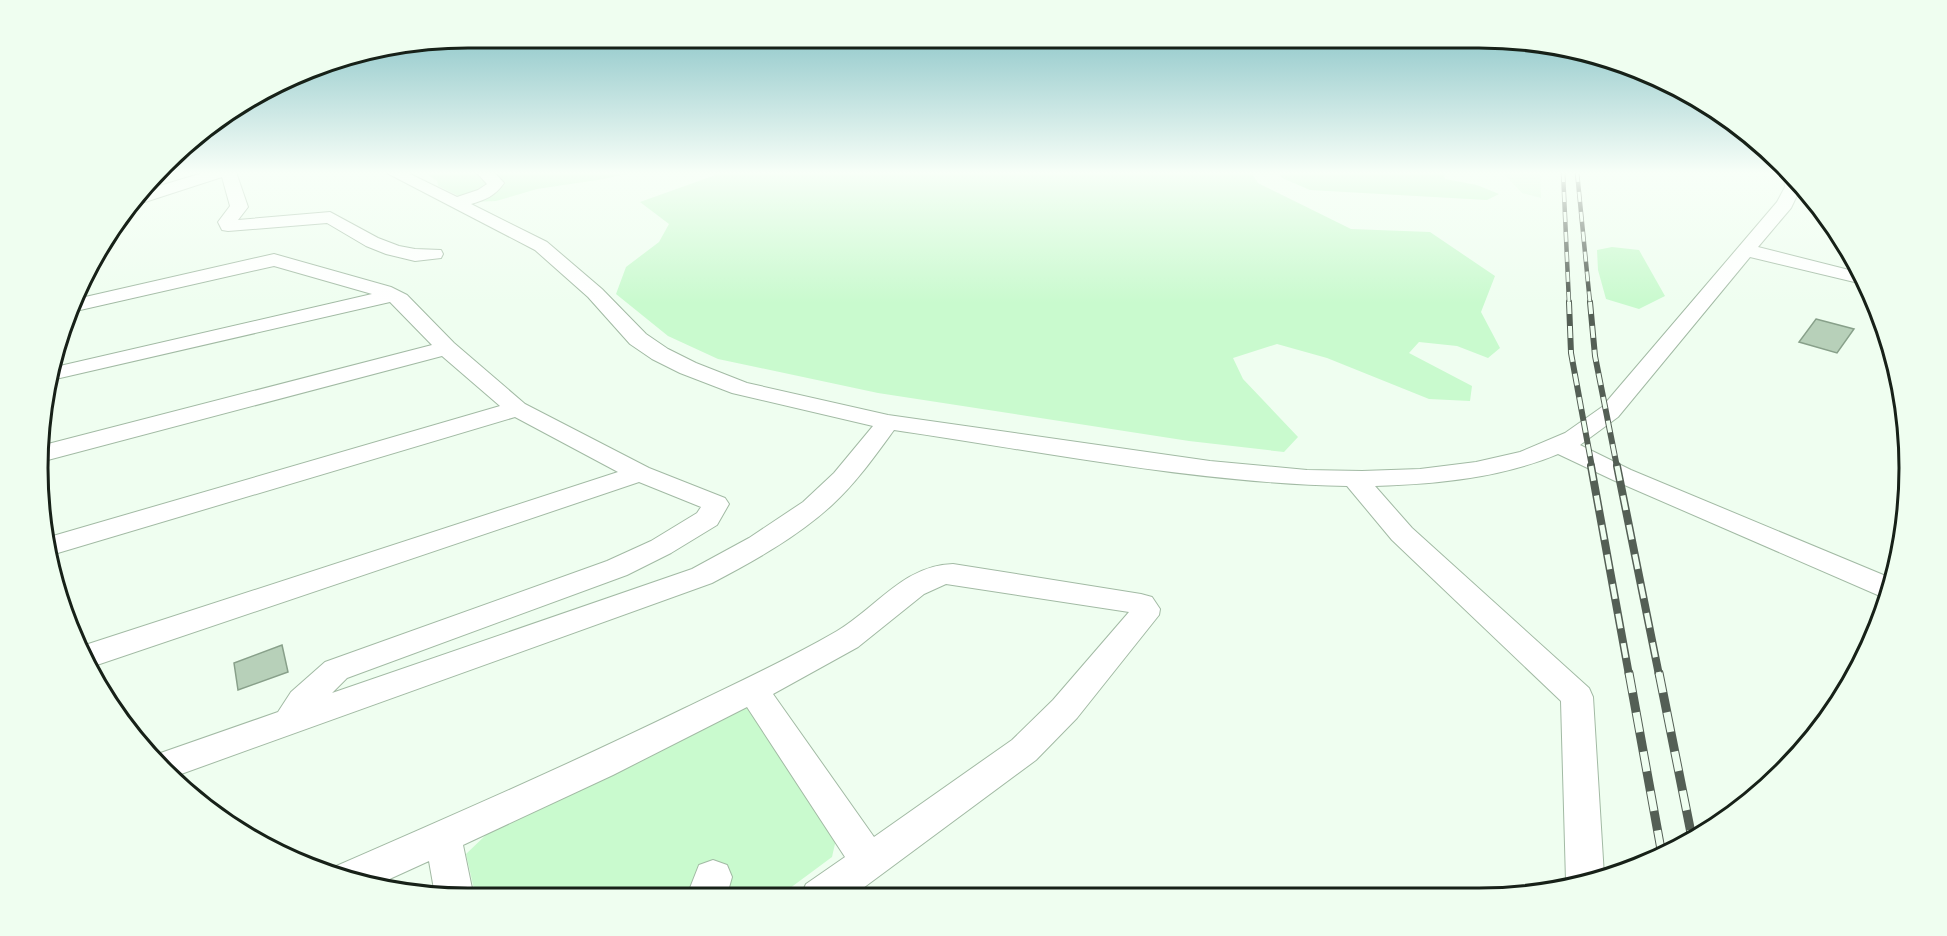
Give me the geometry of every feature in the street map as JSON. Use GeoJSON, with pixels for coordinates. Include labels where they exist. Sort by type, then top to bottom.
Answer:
{"type":"FeatureCollection","features":[{"type":"Feature","properties":{"kind":"street"},"geometry":{"type":"LineString","coordinates":[[232,216],[227,222],[228,226],[330,218],[372,242],[393,250],[415,255],[434,254]]}},
{"type":"Feature","properties":{"kind":"street"},"geometry":{"type":"LineString","coordinates":[[481,216],[541,246],[595,293],[638,339],[688,368],[740,387],[888,422],[1254,475],[1355,479],[1425,475],[1485,467],[1523,459],[1562,446],[1582,435],[1610,412],[1775,216]]}},
{"type":"Feature","properties":{"kind":"street"},"geometry":{"type":"LineString","coordinates":[[1746,250],[1853,277]]}},
{"type":"Feature","properties":{"kind":"street"},"geometry":{"type":"LineString","coordinates":[[81,304],[273,260],[393,294],[446,348],[517,409],[640,473],[716,504],[707,519],[661,547],[617,568],[336,670],[303,701],[290,721]]}},
{"type":"Feature","properties":{"kind":"street"},"geometry":{"type":"LineString","coordinates":[[59,372],[393,294]]}},
{"type":"Feature","properties":{"kind":"street"},"geometry":{"type":"LineString","coordinates":[[49,452],[446,348]]}},
{"type":"Feature","properties":{"kind":"street"},"geometry":{"type":"LineString","coordinates":[[55,545],[517,409]]}},
{"type":"Feature","properties":{"kind":"street"},"geometry":{"type":"LineString","coordinates":[[170,764],[702,576],[743,555],[813,507],[836,484],[888,422]]}},
{"type":"Feature","properties":{"kind":"street"},"geometry":{"type":"LineString","coordinates":[[1562,446],[1622,475],[1882,586]]}},
{"type":"Feature","properties":{"kind":"street"},"geometry":{"type":"LineString","coordinates":[[91,655],[640,473]]}},
{"type":"Feature","properties":{"kind":"street"},"geometry":{"type":"LineString","coordinates":[[1355,479],[1402,534],[1577,697],[1585,875]]}},
{"type":"Feature","properties":{"kind":"street"},"geometry":{"type":"LineString","coordinates":[[359,874],[604,763],[753,691],[855,634],[923,581],[936,575],[953,574],[1134,601],[1141,604],[1145,609],[1144,615],[1046,730],[998,770],[833,888]]}},
{"type":"Feature","properties":{"kind":"street"},"geometry":{"type":"LineString","coordinates":[[753,691],[870,862]]}},
{"type":"Feature","properties":{"kind":"street"},"geometry":{"type":"LineString","coordinates":[[443,837],[453,887]]}},
{"type":"Feature","properties":{"kind":"shaded area"},"geometry":{"type":"Polygon","coordinates":[[[658,216],[1324,216],[1351,229],[1430,232],[1495,276],[1481,312],[1500,348],[1488,358],[1457,346],[1419,342],[1409,353],[1472,386],[1470,401],[1429,399],[1327,358],[1277,344],[1233,358],[1243,379],[1298,437],[1284,452],[1189,441],[878,393],[718,359],[668,336],[616,294],[626,267],[659,242],[669,224],[658,216]]]}},
{"type":"Feature","properties":{"kind":"shaded area"},"geometry":{"type":"Polygon","coordinates":[[[1612,247],[1639,250],[1665,296],[1639,309],[1606,299],[1598,270],[1597,250],[1612,247]]]}},
{"type":"Feature","properties":{"kind":"shaded area"},"geometry":{"type":"Polygon","coordinates":[[[741,707],[757,710],[837,835],[832,857],[790,888],[474,888],[466,854],[489,832],[741,707]]]}},
{"type":"Feature","properties":{"kind":"building"},"geometry":{"type":"Polygon","coordinates":[[[1816,319],[1854,329],[1837,353],[1799,342],[1816,319]]]}},
{"type":"Feature","properties":{"kind":"building"},"geometry":{"type":"Polygon","coordinates":[[[282,645],[288,672],[238,690],[234,663],[282,645]]]}},
{"type":"Feature","properties":{"kind":"railway"},"geometry":{"type":"LineString","coordinates":[[1565,216],[1569,303]]}},
{"type":"Feature","properties":{"kind":"railway"},"geometry":{"type":"LineString","coordinates":[[1581,216],[1590,303]]}},
{"type":"Feature","properties":{"kind":"railway"},"geometry":{"type":"LineString","coordinates":[[1569,302],[1571,353],[1592,467]]}},
{"type":"Feature","properties":{"kind":"railway"},"geometry":{"type":"LineString","coordinates":[[1590,302],[1595,356],[1617,467]]}},
{"type":"Feature","properties":{"kind":"railway"},"geometry":{"type":"LineString","coordinates":[[1591,466],[1629,675]]}},
{"type":"Feature","properties":{"kind":"railway"},"geometry":{"type":"LineString","coordinates":[[1617,466],[1659,675]]}},
{"type":"Feature","properties":{"kind":"railway"},"geometry":{"type":"LineString","coordinates":[[1629,673],[1661,847]]}},
{"type":"Feature","properties":{"kind":"railway"},"geometry":{"type":"LineString","coordinates":[[1659,673],[1691,831]]}}]}
